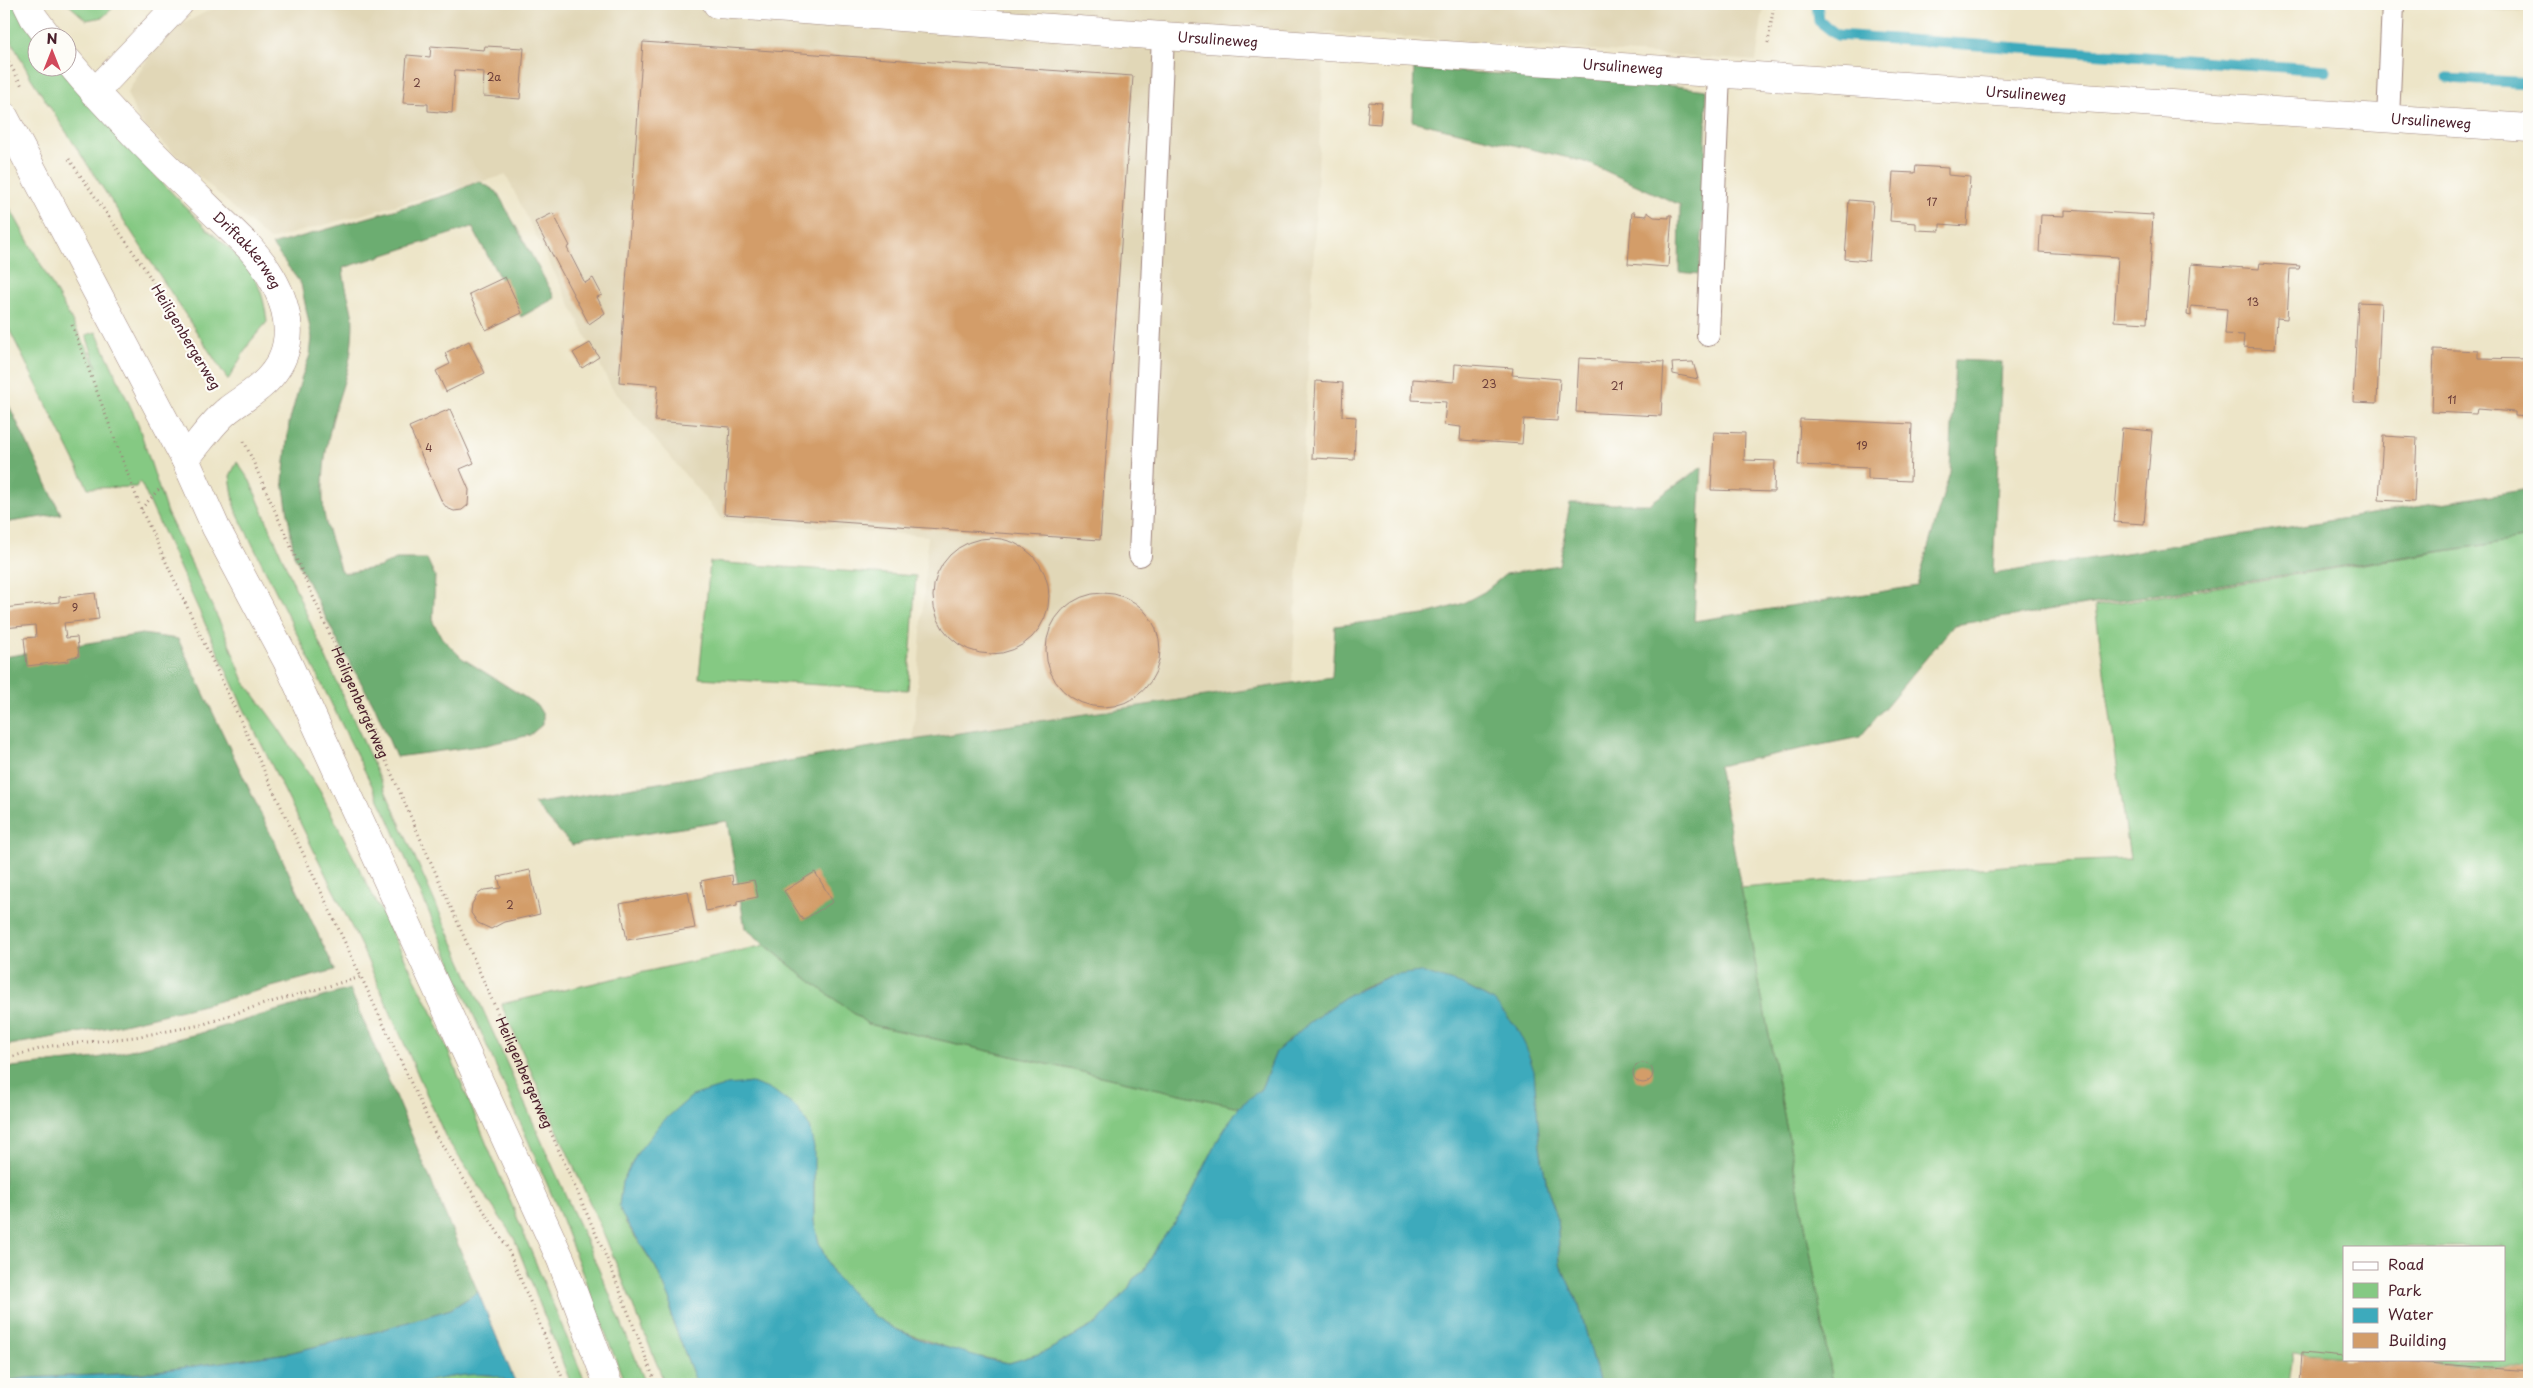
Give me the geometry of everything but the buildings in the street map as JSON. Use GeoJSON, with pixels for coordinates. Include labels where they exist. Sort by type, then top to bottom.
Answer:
{"type":"FeatureCollection","features":[{"type":"Feature","properties":{"kind":"street"},"geometry":{"type":"LineString","coordinates":[[27,4],[42,28]]}},
{"type":"Feature","properties":{"kind":"street"},"geometry":{"type":"LineString","coordinates":[[94,93],[179,4]]}},
{"type":"Feature","properties":{"kind":"street","name":"Ursulineweg"},"geometry":{"type":"LineString","coordinates":[[716,4],[918,11],[1163,36],[2529,128]]}},
{"type":"Feature","properties":{"kind":"street","name":"Driftakkerweg"},"geometry":{"type":"LineString","coordinates":[[78,73],[94,93],[250,248],[264,264],[283,297],[288,329],[286,347],[271,376],[260,387],[228,410],[185,459]]}},
{"type":"Feature","properties":{"kind":"street"},"geometry":{"type":"LineString","coordinates":[[4,116],[185,459],[216,528],[288,662],[562,1260],[608,1384]]}},
{"type":"Feature","properties":{"kind":"lane"},"geometry":{"type":"LineString","coordinates":[[2388,119],[2393,4]]}},
{"type":"Feature","properties":{"kind":"lane"},"geometry":{"type":"LineString","coordinates":[[1140,554],[1163,36]]}},
{"type":"Feature","properties":{"kind":"lane"},"geometry":{"type":"LineString","coordinates":[[1708,336],[1719,74]]}},
{"type":"Feature","properties":{"kind":"path"},"geometry":{"type":"LineString","coordinates":[[4,53],[22,87]]}},
{"type":"Feature","properties":{"kind":"path","name":"Heiligenbergerweg"},"geometry":{"type":"LineString","coordinates":[[65,154],[145,269],[228,410],[258,472],[611,1268],[656,1384]]}},
{"type":"Feature","properties":{"kind":"path"},"geometry":{"type":"LineString","coordinates":[[72,322],[141,509],[440,1146],[507,1247],[565,1384]]}},
{"type":"Feature","properties":{"kind":"path"},"geometry":{"type":"LineString","coordinates":[[4,1059],[50,1046],[135,1037],[201,1025],[257,1006],[361,977]]}},
{"type":"Feature","properties":{"kind":"shaded area"},"geometry":{"type":"Polygon","coordinates":[[[221,4],[1764,4],[1756,61],[1325,32],[1292,684],[913,740],[928,536],[723,520],[611,387],[506,175],[269,240],[139,121],[127,93],[162,35],[221,4]]]}},
{"type":"Feature","properties":{"kind":"shaded area"},"geometry":{"type":"Polygon","coordinates":[[[2400,4],[2529,4],[2529,12],[2484,9],[2400,4]]]}},
{"type":"Feature","properties":{"kind":"green space"},"geometry":{"type":"Polygon","coordinates":[[[4,4],[16,4],[30,28],[28,28],[28,72],[4,27],[4,4]]]}},
{"type":"Feature","properties":{"kind":"green space"},"geometry":{"type":"Polygon","coordinates":[[[68,4],[117,4],[103,17],[86,20],[68,4]]]}},
{"type":"Feature","properties":{"kind":"green space"},"geometry":{"type":"Polygon","coordinates":[[[1414,69],[1641,82],[1707,90],[1704,212],[1699,274],[1679,272],[1680,205],[1586,162],[1412,121],[1414,69]]]}},
{"type":"Feature","properties":{"kind":"green space"},"geometry":{"type":"Polygon","coordinates":[[[31,78],[68,78],[94,109],[148,167],[203,225],[237,255],[252,272],[261,293],[267,322],[250,342],[228,380],[31,78]]]}},
{"type":"Feature","properties":{"kind":"green space"},"geometry":{"type":"Polygon","coordinates":[[[479,181],[497,192],[555,298],[521,317],[472,227],[343,268],[353,322],[351,351],[327,443],[323,477],[324,509],[327,527],[340,570],[345,573],[380,567],[396,559],[427,559],[435,576],[433,622],[442,638],[462,658],[537,705],[543,715],[543,724],[530,735],[486,745],[396,757],[375,707],[338,642],[294,555],[283,481],[289,423],[310,355],[312,338],[301,284],[272,245],[450,194],[479,181]]]}},
{"type":"Feature","properties":{"kind":"green space"},"geometry":{"type":"Polygon","coordinates":[[[4,197],[97,367],[86,335],[96,332],[137,421],[167,513],[225,633],[244,681],[277,726],[320,791],[432,1012],[586,1384],[571,1384],[514,1238],[446,1138],[361,946],[243,707],[140,481],[136,487],[88,488],[4,319],[4,197]]]}},
{"type":"Feature","properties":{"kind":"green space"},"geometry":{"type":"Polygon","coordinates":[[[1955,360],[2002,362],[1993,574],[2529,489],[2529,538],[1954,625],[1860,737],[1718,766],[1815,1278],[1832,1384],[1600,1384],[1579,1306],[1560,1264],[1557,1218],[1547,1187],[1540,1147],[1494,1001],[1463,985],[1390,976],[1348,995],[1310,1022],[1276,1052],[1261,1089],[1239,1107],[868,1024],[802,975],[745,928],[727,821],[572,845],[534,804],[913,740],[1332,677],[1335,626],[1424,615],[1461,604],[1484,592],[1506,574],[1559,565],[1570,503],[1649,504],[1702,467],[1694,621],[1917,586],[1950,471],[1955,360]]]}},
{"type":"Feature","properties":{"kind":"green space"},"geometry":{"type":"Polygon","coordinates":[[[4,395],[5,397],[61,514],[4,523],[4,395]]]}},
{"type":"Feature","properties":{"kind":"green space"},"geometry":{"type":"Polygon","coordinates":[[[237,462],[250,481],[306,613],[607,1288],[646,1384],[625,1384],[557,1207],[388,818],[235,509],[230,476],[237,462]]]}},
{"type":"Feature","properties":{"kind":"green space"},"geometry":{"type":"Polygon","coordinates":[[[2529,538],[2529,1370],[2398,1360],[2506,1360],[2506,1246],[2343,1246],[2343,1356],[2293,1352],[2289,1384],[1832,1384],[1815,1278],[1741,888],[2040,863],[2130,859],[2095,606],[2529,538]]]}},
{"type":"Feature","properties":{"kind":"green space"},"geometry":{"type":"Polygon","coordinates":[[[710,562],[916,576],[908,690],[699,678],[710,562]]]}},
{"type":"Feature","properties":{"kind":"green space"},"geometry":{"type":"Polygon","coordinates":[[[142,634],[178,639],[335,970],[208,1004],[111,1027],[4,1046],[4,657],[142,634]]]}},
{"type":"Feature","properties":{"kind":"green space"},"geometry":{"type":"Polygon","coordinates":[[[765,945],[868,1024],[1239,1107],[1219,1138],[1181,1213],[1158,1245],[1144,1271],[1133,1279],[1128,1289],[1097,1323],[1045,1352],[1009,1363],[962,1353],[895,1329],[874,1316],[833,1274],[819,1243],[814,1221],[814,1175],[638,1152],[622,1182],[619,1206],[626,1223],[656,1268],[671,1301],[671,1317],[697,1384],[665,1384],[606,1239],[501,1004],[765,945]]]}},
{"type":"Feature","properties":{"kind":"green space"},"geometry":{"type":"Polygon","coordinates":[[[350,989],[478,1292],[451,1309],[375,1332],[289,1353],[143,1373],[26,1378],[4,1381],[4,1070],[12,1067],[97,1058],[201,1033],[350,989]]]}},
{"type":"Feature","properties":{"kind":"green space"},"geometry":{"type":"Polygon","coordinates":[[[472,1374],[499,1376],[509,1384],[417,1384],[432,1380],[472,1374]]]}},
{"type":"Feature","properties":{"kind":"water"},"geometry":{"type":"Polygon","coordinates":[[[1420,972],[1463,985],[1494,1001],[1516,1027],[1526,1047],[1534,1071],[1540,1147],[1547,1187],[1557,1218],[1560,1264],[1579,1306],[1600,1384],[697,1384],[671,1317],[671,1301],[656,1268],[622,1215],[619,1206],[622,1182],[638,1152],[662,1122],[692,1096],[727,1085],[752,1083],[774,1091],[797,1108],[809,1126],[814,1147],[814,1221],[819,1243],[833,1274],[874,1316],[895,1329],[927,1342],[991,1360],[1009,1363],[1045,1352],[1097,1323],[1128,1289],[1133,1279],[1144,1271],[1158,1245],[1181,1213],[1219,1138],[1239,1107],[1261,1089],[1276,1052],[1310,1022],[1348,995],[1390,976],[1420,972]]]}},
{"type":"Feature","properties":{"kind":"water"},"geometry":{"type":"Polygon","coordinates":[[[478,1292],[516,1384],[499,1377],[481,1374],[417,1384],[4,1384],[4,1381],[26,1378],[143,1373],[289,1353],[375,1332],[451,1309],[478,1292]]]}},
{"type":"Feature","properties":{"kind":"waterway"},"geometry":{"type":"LineString","coordinates":[[1817,4],[1819,21],[1837,35],[2326,70]]}},
{"type":"Feature","properties":{"kind":"waterway"},"geometry":{"type":"LineString","coordinates":[[2448,78],[2529,83]]}}]}
